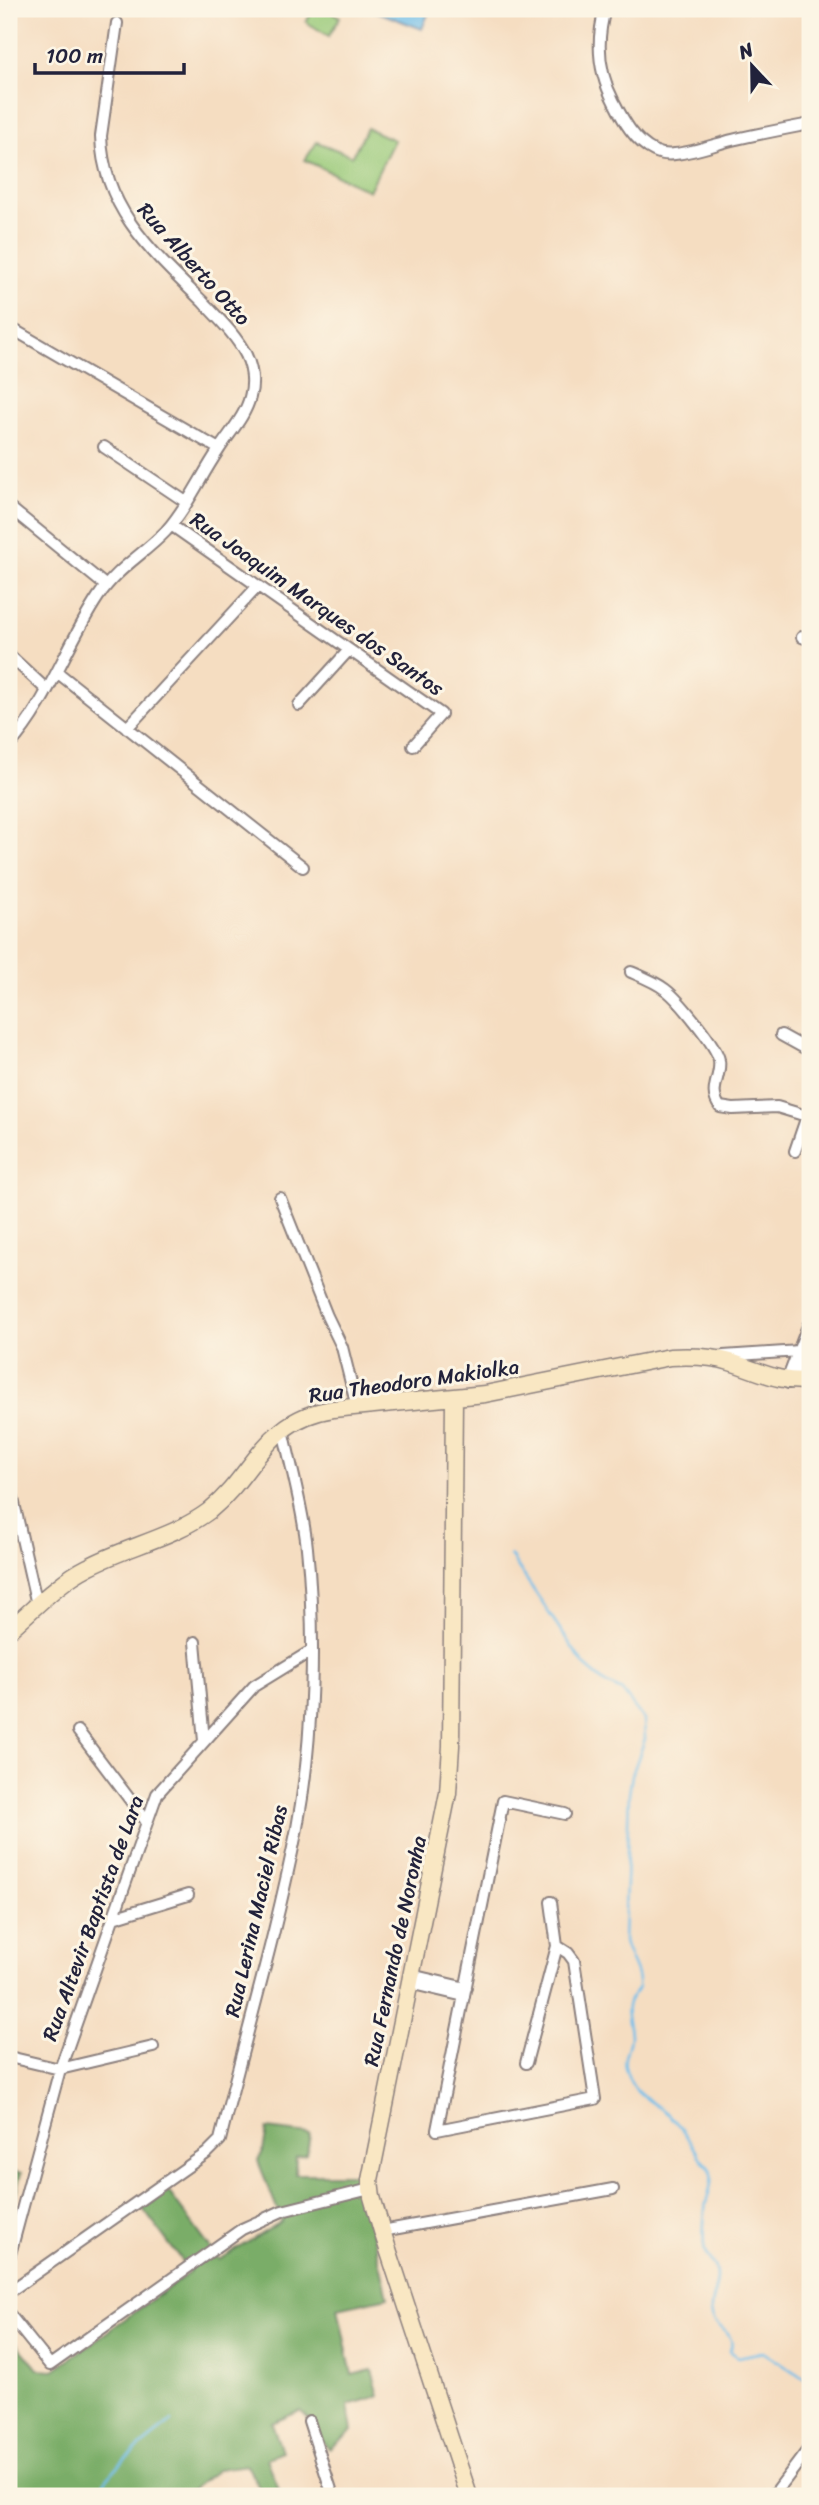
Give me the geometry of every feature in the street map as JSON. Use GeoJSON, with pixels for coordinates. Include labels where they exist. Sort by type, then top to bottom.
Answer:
{"type":"FeatureCollection","features":[{"type":"Feature","properties":{"kind":"main road","name":"Rua Theodoro Makiolka"},"geometry":{"type":"LineString","coordinates":[[9,1630],[86,1567],[200,1517],[219,1502],[283,1429],[310,1414],[520,1389],[659,1358],[706,1357],[732,1362],[789,1381],[810,1380]]}},
{"type":"Feature","properties":{"kind":"main road","name":"Rua Fernando de Noronha"},"geometry":{"type":"LineString","coordinates":[[454,1398],[450,1771],[444,1816],[371,2171],[370,2189],[469,2496]]}},
{"type":"Feature","properties":{"kind":"street"},"geometry":{"type":"LineString","coordinates":[[605,9],[599,51],[607,88],[619,113],[635,135],[653,150],[671,155],[810,124]]}},
{"type":"Feature","properties":{"kind":"street","name":"Rua Alberto Otto"},"geometry":{"type":"LineString","coordinates":[[9,746],[26,726],[106,586],[128,562],[171,525],[247,406],[251,394],[250,368],[241,346],[134,230],[118,207],[110,187],[101,152],[101,136],[117,23]]}},
{"type":"Feature","properties":{"kind":"street"},"geometry":{"type":"LineString","coordinates":[[9,327],[219,449]]}},
{"type":"Feature","properties":{"kind":"street"},"geometry":{"type":"LineString","coordinates":[[104,447],[186,502]]}},
{"type":"Feature","properties":{"kind":"street"},"geometry":{"type":"LineString","coordinates":[[9,507],[106,586]]}},
{"type":"Feature","properties":{"kind":"street","name":"Rua Joaquim Marques dos Santos"},"geometry":{"type":"LineString","coordinates":[[171,525],[441,714],[413,746]]}},
{"type":"Feature","properties":{"kind":"street"},"geometry":{"type":"LineString","coordinates":[[127,728],[258,586]]}},
{"type":"Feature","properties":{"kind":"street"},"geometry":{"type":"LineString","coordinates":[[299,705],[349,650]]}},
{"type":"Feature","properties":{"kind":"street"},"geometry":{"type":"LineString","coordinates":[[9,655],[47,690]]}},
{"type":"Feature","properties":{"kind":"street"},"geometry":{"type":"LineString","coordinates":[[57,672],[303,867]]}},
{"type":"Feature","properties":{"kind":"street"},"geometry":{"type":"LineString","coordinates":[[631,972],[658,985],[671,995],[712,1045],[720,1062],[714,1089],[719,1107],[776,1107],[809,1117],[795,1152]]}},
{"type":"Feature","properties":{"kind":"street"},"geometry":{"type":"LineString","coordinates":[[781,1035],[810,1051]]}},
{"type":"Feature","properties":{"kind":"street"},"geometry":{"type":"LineString","coordinates":[[280,1198],[342,1347],[357,1407]]}},
{"type":"Feature","properties":{"kind":"street"},"geometry":{"type":"LineString","coordinates":[[789,1381],[810,1326]]}},
{"type":"Feature","properties":{"kind":"street"},"geometry":{"type":"LineString","coordinates":[[706,1357],[800,1351]]}},
{"type":"Feature","properties":{"kind":"street","name":"Rua Lerina Maciel Ribas"},"geometry":{"type":"LineString","coordinates":[[9,2292],[207,2153],[220,2140],[297,1827],[308,1744],[311,1651],[307,1545],[283,1429]]}},
{"type":"Feature","properties":{"kind":"street"},"geometry":{"type":"LineString","coordinates":[[9,1480],[37,1605]]}},
{"type":"Feature","properties":{"kind":"street"},"geometry":{"type":"LineString","coordinates":[[195,1642],[204,1741]]}},
{"type":"Feature","properties":{"kind":"street","name":"Rua Altevir Baptista de Lara"},"geometry":{"type":"LineString","coordinates":[[9,2258],[60,2069],[146,1821],[162,1787],[254,1686],[311,1651]]}},
{"type":"Feature","properties":{"kind":"street"},"geometry":{"type":"LineString","coordinates":[[78,1731],[146,1821]]}},
{"type":"Feature","properties":{"kind":"street"},"geometry":{"type":"LineString","coordinates":[[557,1946],[568,1953],[573,1961],[595,2099],[437,2130],[503,1801],[565,1814]]}},
{"type":"Feature","properties":{"kind":"street"},"geometry":{"type":"LineString","coordinates":[[113,1918],[188,1895]]}},
{"type":"Feature","properties":{"kind":"street"},"geometry":{"type":"LineString","coordinates":[[526,2063],[557,1946],[551,1902]]}},
{"type":"Feature","properties":{"kind":"street"},"geometry":{"type":"LineString","coordinates":[[410,1979],[465,1992]]}},
{"type":"Feature","properties":{"kind":"street"},"geometry":{"type":"LineString","coordinates":[[9,2057],[60,2069],[153,2047]]}},
{"type":"Feature","properties":{"kind":"street"},"geometry":{"type":"LineString","coordinates":[[9,2314],[50,2365],[242,2229],[282,2211],[370,2189]]}},
{"type":"Feature","properties":{"kind":"street"},"geometry":{"type":"LineString","coordinates":[[382,2231],[613,2189]]}},
{"type":"Feature","properties":{"kind":"street"},"geometry":{"type":"LineString","coordinates":[[309,2421],[333,2496]]}},
{"type":"Feature","properties":{"kind":"street"},"geometry":{"type":"LineString","coordinates":[[773,2496],[810,2447]]}},
{"type":"Feature","properties":{"kind":"green space"},"geometry":{"type":"Polygon","coordinates":[[[314,9],[325,9],[340,17],[329,36],[306,22],[314,9]]]}},
{"type":"Feature","properties":{"kind":"green space"},"geometry":{"type":"Polygon","coordinates":[[[367,128],[394,140],[369,191],[305,160],[317,142],[352,156],[367,128]]]}},
{"type":"Feature","properties":{"kind":"green space"},"geometry":{"type":"Polygon","coordinates":[[[267,2129],[310,2134],[307,2154],[296,2157],[295,2174],[359,2174],[388,2297],[338,2308],[352,2375],[372,2370],[379,2396],[348,2405],[352,2431],[329,2449],[300,2411],[272,2423],[282,2452],[267,2458],[280,2493],[263,2496],[247,2465],[218,2469],[184,2496],[9,2496],[9,2335],[38,2369],[54,2370],[190,2272],[143,2209],[168,2191],[219,2260],[282,2221],[258,2161],[263,2151],[267,2129]]]}},
{"type":"Feature","properties":{"kind":"green space"},"geometry":{"type":"Polygon","coordinates":[[[9,2170],[21,2173],[9,2221],[9,2170]]]}},
{"type":"Feature","properties":{"kind":"water"},"geometry":{"type":"Polygon","coordinates":[[[370,9],[430,9],[422,29],[370,9]]]}},
{"type":"Feature","properties":{"kind":"waterway"},"geometry":{"type":"LineString","coordinates":[[510,1555],[584,1665],[605,1683],[622,1691],[644,1720],[645,1739],[632,1775],[629,1794],[624,1941],[637,1975],[638,1987],[627,2004],[630,2036],[625,2067],[636,2091],[677,2123],[711,2173],[703,2236],[705,2252],[717,2275],[711,2312],[731,2339],[730,2351],[738,2357],[763,2352],[810,2382]]}},
{"type":"Feature","properties":{"kind":"waterway"},"geometry":{"type":"LineString","coordinates":[[95,2496],[120,2464],[172,2421]]}}]}
